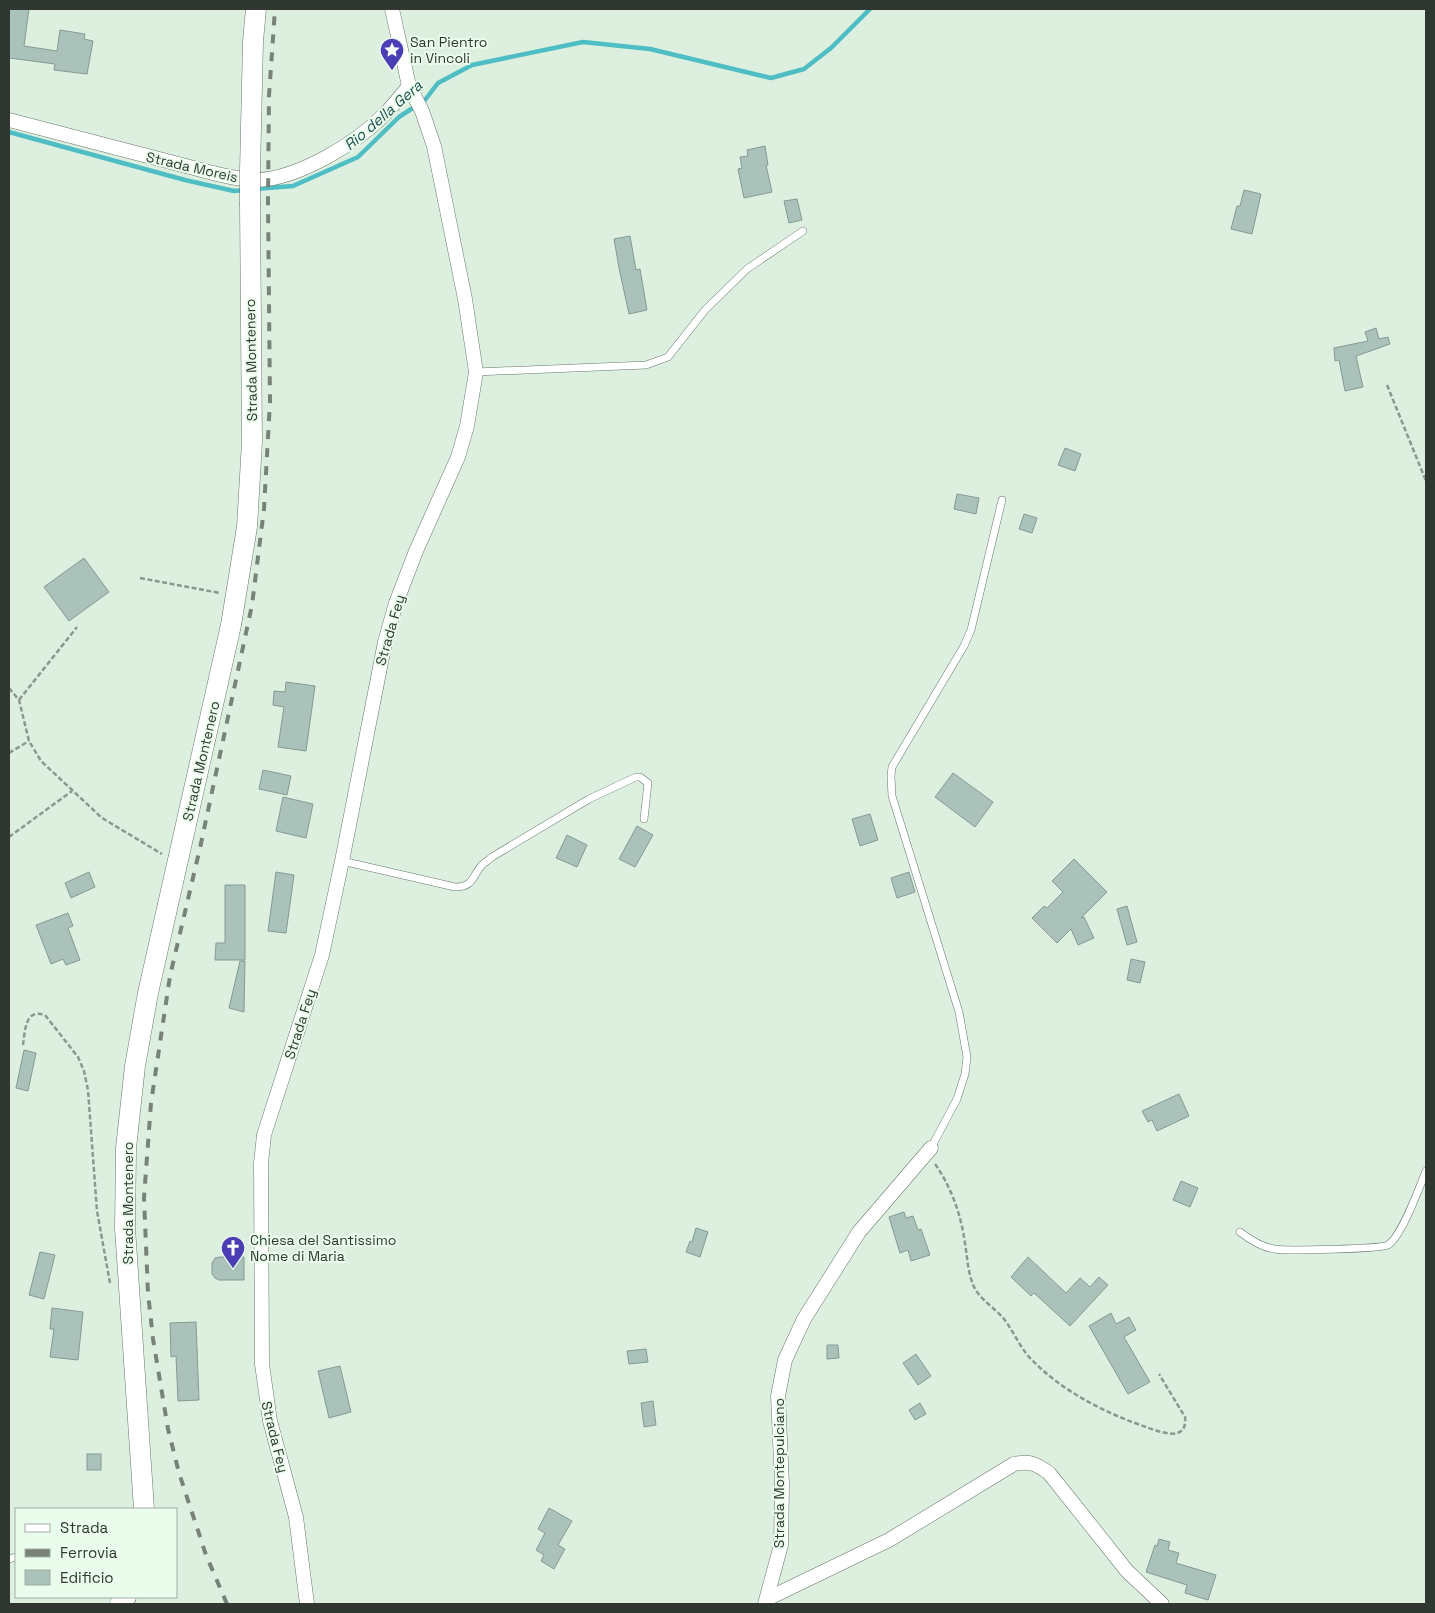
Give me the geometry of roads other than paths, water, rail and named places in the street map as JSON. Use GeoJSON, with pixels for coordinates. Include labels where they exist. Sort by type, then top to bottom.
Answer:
{"type":"FeatureCollection","features":[{"type":"Feature","properties":{"kind":"main road","name":"Strada Montenero"},"geometry":{"type":"LineString","coordinates":[[144,1508],[125,1228],[126,1148],[134,1066],[148,993],[232,625],[247,527],[252,442],[250,171],[253,40],[256,9]]}},
{"type":"Feature","properties":{"kind":"street"},"geometry":{"type":"LineString","coordinates":[[392,9],[416,99],[434,146],[465,299],[476,372]]}},
{"type":"Feature","properties":{"kind":"street","name":"Strada Moreis"},"geometry":{"type":"LineString","coordinates":[[9,120],[241,180],[260,180],[283,176],[321,160],[349,143],[383,116],[416,99]]}},
{"type":"Feature","properties":{"kind":"street","name":"Strada Fey"},"geometry":{"type":"LineString","coordinates":[[307,1604],[296,1517],[270,1421],[262,1364],[261,1163],[264,1135],[322,955],[385,642],[396,603],[416,551],[458,457],[467,426],[476,372]]}},
{"type":"Feature","properties":{"kind":"street","name":"Strada Montepulciano"},"geometry":{"type":"LineString","coordinates":[[766,1602],[781,1545],[782,1484],[778,1396],[785,1360],[804,1319],[859,1232],[929,1150]]}},
{"type":"Feature","properties":{"kind":"street"},"geometry":{"type":"LineString","coordinates":[[766,1602],[889,1540],[1014,1464],[1026,1462],[1038,1465],[1048,1473],[1127,1571],[1162,1604]]}},
{"type":"Feature","properties":{"kind":"lane"},"geometry":{"type":"LineString","coordinates":[[476,372],[646,365],[668,357],[704,310],[747,269],[803,231]]}},
{"type":"Feature","properties":{"kind":"lane"},"geometry":{"type":"LineString","coordinates":[[929,1150],[956,1099],[965,1074],[967,1057],[959,1012],[892,796],[892,767],[964,646],[971,630],[1002,500]]}},
{"type":"Feature","properties":{"kind":"lane"},"geometry":{"type":"LineString","coordinates":[[342,861],[455,887],[463,887],[470,883],[482,865],[492,857],[589,799],[636,777],[640,777],[648,783],[644,819]]}},
{"type":"Feature","properties":{"kind":"lane"},"geometry":{"type":"LineString","coordinates":[[1240,1232],[1251,1240],[1273,1249],[1364,1248],[1387,1245],[1399,1233],[1426,1171]]}},
{"type":"Feature","properties":{"kind":"waterway","name":"Rio della Gera"},"geometry":{"type":"LineString","coordinates":[[255,189],[293,186],[358,157],[399,117],[425,100],[438,83],[472,65],[583,42],[650,49],[771,78],[804,69],[831,48],[870,9]]}},
{"type":"Feature","properties":{"kind":"waterway","name":"Rio della Gera"},"geometry":{"type":"LineString","coordinates":[[9,132],[185,180],[234,191],[245,190]]}},
{"type":"Feature","properties":{"kind":"railway"},"geometry":{"type":"LineString","coordinates":[[227,1604],[206,1555],[179,1473],[168,1429],[153,1339],[148,1293],[144,1198],[151,1103],[170,976],[200,848],[252,605],[264,509],[270,402],[269,96],[275,9]]}},
{"type":"Feature","properties":{"kind":"place","name":"San Pientro in Vincoli"},"geometry":{"type":"Point","coordinates":[392,71]}},
{"type":"Feature","properties":{"kind":"place","name":"Chiesa del Santissimo Nome di Maria"},"geometry":{"type":"Point","coordinates":[233,1269]}}]}
